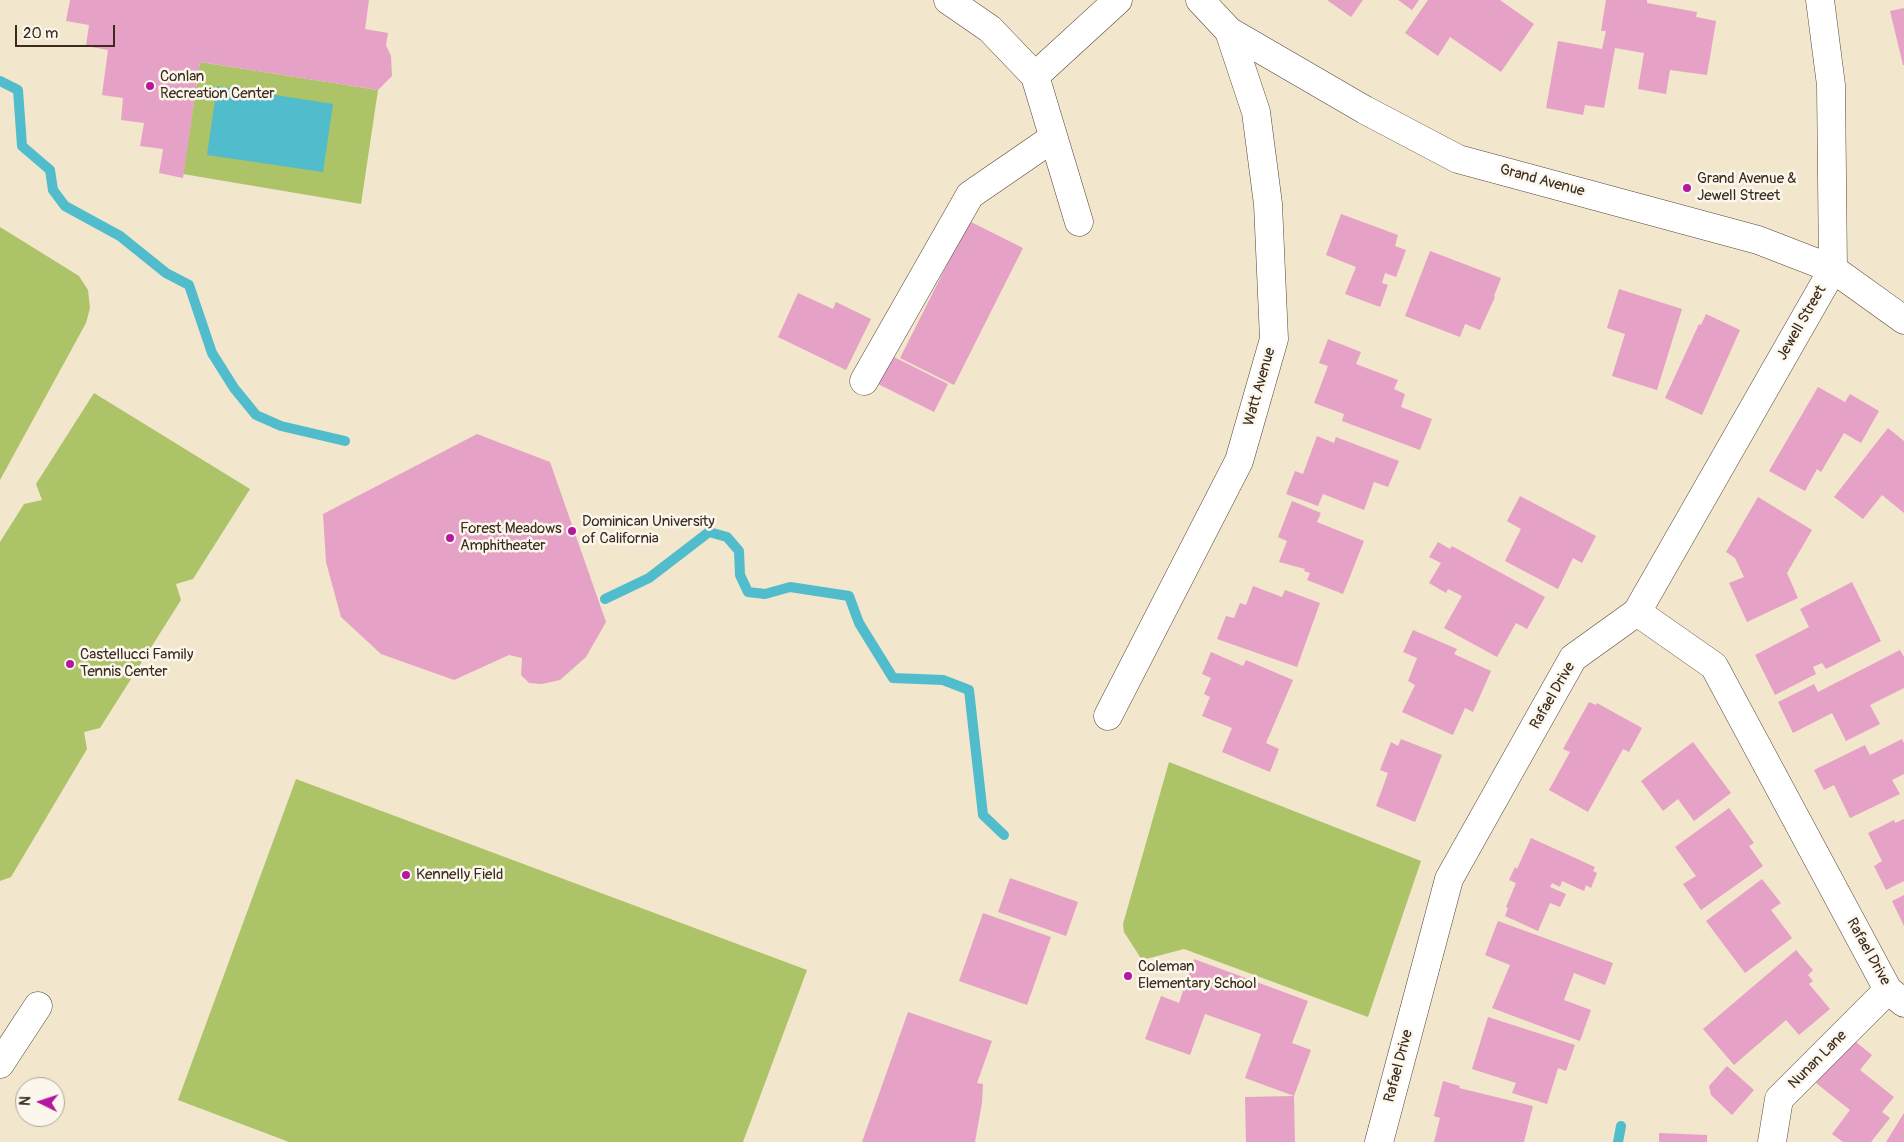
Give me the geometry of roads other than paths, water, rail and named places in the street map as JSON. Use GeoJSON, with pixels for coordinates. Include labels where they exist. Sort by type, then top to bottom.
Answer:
{"type":"FeatureCollection","features":[{"type":"Feature","properties":{"kind":"street"},"geometry":{"type":"LineString","coordinates":[[948,0],[990,29],[1035,76],[1079,222]]}},
{"type":"Feature","properties":{"kind":"street"},"geometry":{"type":"LineString","coordinates":[[1035,76],[1118,0]]}},
{"type":"Feature","properties":{"kind":"street","name":"Grand Avenue"},"geometry":{"type":"LineString","coordinates":[[1200,0],[1229,31],[1366,110],[1458,159],[1758,240],[1833,269],[1904,320]]}},
{"type":"Feature","properties":{"kind":"street","name":"Jewell Street"},"geometry":{"type":"LineString","coordinates":[[1637,612],[1833,269],[1831,85],[1820,0]]}},
{"type":"Feature","properties":{"kind":"street","name":"Watt Avenue"},"geometry":{"type":"LineString","coordinates":[[1108,716],[1239,461],[1274,339],[1268,204],[1256,112],[1229,31]]}},
{"type":"Feature","properties":{"kind":"street"},"geometry":{"type":"LineString","coordinates":[[864,381],[970,195],[1054,138]]}},
{"type":"Feature","properties":{"kind":"street","name":"Rafael Drive"},"geometry":{"type":"LineString","coordinates":[[1379,1142],[1448,879],[1573,658],[1637,612],[1714,666],[1896,996]]}},
{"type":"Feature","properties":{"kind":"street","name":"Nunan Lane"},"geometry":{"type":"LineString","coordinates":[[1772,1142],[1779,1099],[1896,996]]}},
{"type":"Feature","properties":{"kind":"street"},"geometry":{"type":"LineString","coordinates":[[0,1064],[38,1006]]}},
{"type":"Feature","properties":{"kind":"water"},"geometry":{"type":"Polygon","coordinates":[[[217,86],[333,104],[323,172],[207,155],[217,86]]]}},
{"type":"Feature","properties":{"kind":"waterway"},"geometry":{"type":"LineString","coordinates":[[0,81],[18,90],[22,146],[50,170],[53,190],[65,206],[120,236],[166,273],[189,285],[212,353],[234,388],[256,415],[281,426],[345,441]]}},
{"type":"Feature","properties":{"kind":"waterway"},"geometry":{"type":"LineString","coordinates":[[605,599],[649,578],[709,532],[727,537],[739,551],[740,575],[748,592],[765,594],[790,587],[849,596],[859,623],[893,678],[943,680],[969,690],[983,815],[1004,835]]}},
{"type":"Feature","properties":{"kind":"waterway"},"geometry":{"type":"LineString","coordinates":[[1618,1142],[1621,1126]]}},
{"type":"Feature","properties":{"kind":"place","name":"Conlan Recreation Center"},"geometry":{"type":"Point","coordinates":[150,86]}},
{"type":"Feature","properties":{"kind":"place","name":"Grand Avenue & Jewell Street"},"geometry":{"type":"Point","coordinates":[1687,188]}},
{"type":"Feature","properties":{"kind":"place","name":"Dominican University of California"},"geometry":{"type":"Point","coordinates":[572,531]}},
{"type":"Feature","properties":{"kind":"place","name":"Forest Meadows Amphitheater"},"geometry":{"type":"Point","coordinates":[450,538]}},
{"type":"Feature","properties":{"kind":"place","name":"Castellucci Family Tennis Center"},"geometry":{"type":"Point","coordinates":[70,664]}},
{"type":"Feature","properties":{"kind":"place","name":"Kennelly Field"},"geometry":{"type":"Point","coordinates":[406,875]}},
{"type":"Feature","properties":{"kind":"place","name":"Coleman Elementary School"},"geometry":{"type":"Point","coordinates":[1128,976]}}]}
